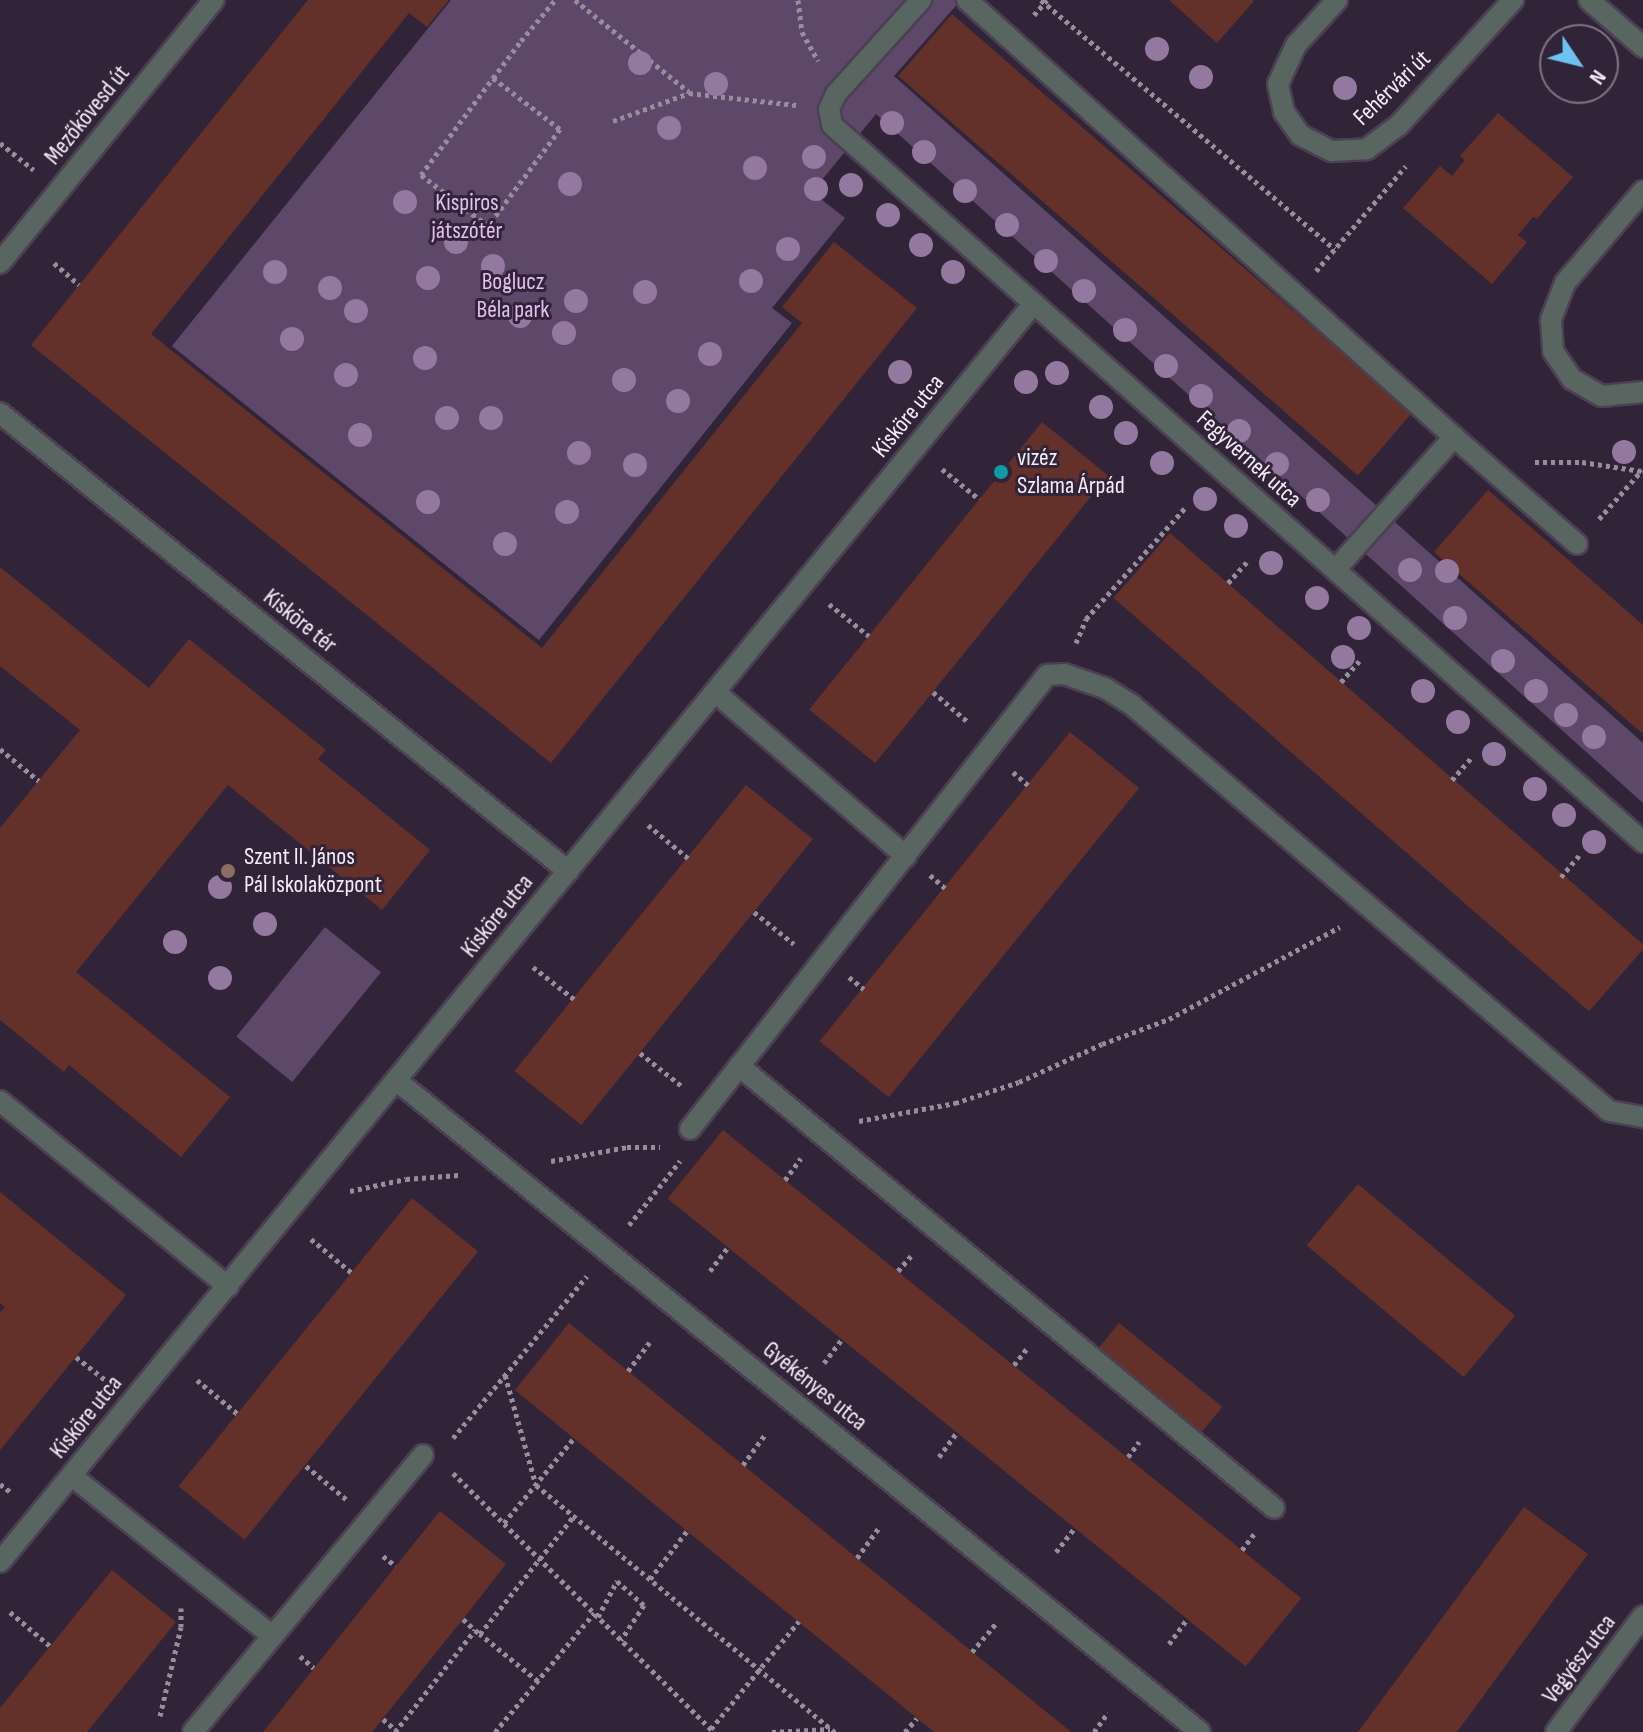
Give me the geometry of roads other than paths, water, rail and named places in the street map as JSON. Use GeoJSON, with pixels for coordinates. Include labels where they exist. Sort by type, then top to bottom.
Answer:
{"type":"FeatureCollection","features":[{"type":"Feature","properties":{"kind":"street","name":"Mezőkövesd út"},"geometry":{"type":"LineString","coordinates":[[0,263],[214,0]]}},
{"type":"Feature","properties":{"kind":"street","name":"Fegyvernek utca"},"geometry":{"type":"LineString","coordinates":[[921,0],[832,102],[832,125],[1643,842]]}},
{"type":"Feature","properties":{"kind":"street"},"geometry":{"type":"LineString","coordinates":[[967,0],[1577,544]]}},
{"type":"Feature","properties":{"kind":"street","name":"Fehérvári út"},"geometry":{"type":"LineString","coordinates":[[1337,0],[1296,45],[1278,84],[1284,112],[1300,135],[1332,151],[1367,149],[1398,126],[1513,0]]}},
{"type":"Feature","properties":{"kind":"street"},"geometry":{"type":"LineString","coordinates":[[1589,0],[1643,47]]}},
{"type":"Feature","properties":{"kind":"street"},"geometry":{"type":"LineString","coordinates":[[1643,191],[1565,283],[1551,320],[1553,351],[1572,379],[1602,396],[1643,392]]}},
{"type":"Feature","properties":{"kind":"street","name":"Kisköre utca"},"geometry":{"type":"LineString","coordinates":[[0,1562],[1034,303]]}},
{"type":"Feature","properties":{"kind":"street","name":"Kisköre tér"},"geometry":{"type":"LineString","coordinates":[[0,413],[568,871]]}},
{"type":"Feature","properties":{"kind":"street"},"geometry":{"type":"LineString","coordinates":[[1335,570],[1454,437]]}},
{"type":"Feature","properties":{"kind":"street"},"geometry":{"type":"LineString","coordinates":[[690,1129],[1047,675],[1064,674],[1105,688],[1132,705],[1609,1111],[1643,1117]]}},
{"type":"Feature","properties":{"kind":"street"},"geometry":{"type":"LineString","coordinates":[[715,692],[906,856]]}},
{"type":"Feature","properties":{"kind":"street"},"geometry":{"type":"LineString","coordinates":[[739,1066],[1274,1508]]}},
{"type":"Feature","properties":{"kind":"street","name":"Gyékényes utca"},"geometry":{"type":"LineString","coordinates":[[396,1080],[1200,1732]]}},
{"type":"Feature","properties":{"kind":"street"},"geometry":{"type":"LineString","coordinates":[[0,1101],[228,1286]]}},
{"type":"Feature","properties":{"kind":"street"},"geometry":{"type":"LineString","coordinates":[[193,1732],[423,1455]]}},
{"type":"Feature","properties":{"kind":"street"},"geometry":{"type":"LineString","coordinates":[[72,1476],[271,1635]]}},
{"type":"Feature","properties":{"kind":"street","name":"Vegyész utca"},"geometry":{"type":"LineString","coordinates":[[1556,1732],[1643,1616]]}},
{"type":"Feature","properties":{"kind":"place","name":"vizéz Szlama Árpád"},"geometry":{"type":"Point","coordinates":[1001,472]}},
{"type":"Feature","properties":{"kind":"place","name":"Szent II. János Pál Iskolaközpont"},"geometry":{"type":"Point","coordinates":[228,871]}},
{"type":"Feature","properties":{"kind":"park label","name":"Kispiros játszótér"},"geometry":{"type":"Point","coordinates":[467,217]}},
{"type":"Feature","properties":{"kind":"park label","name":"Boglucz Béla park"},"geometry":{"type":"Point","coordinates":[513,296]}}]}
